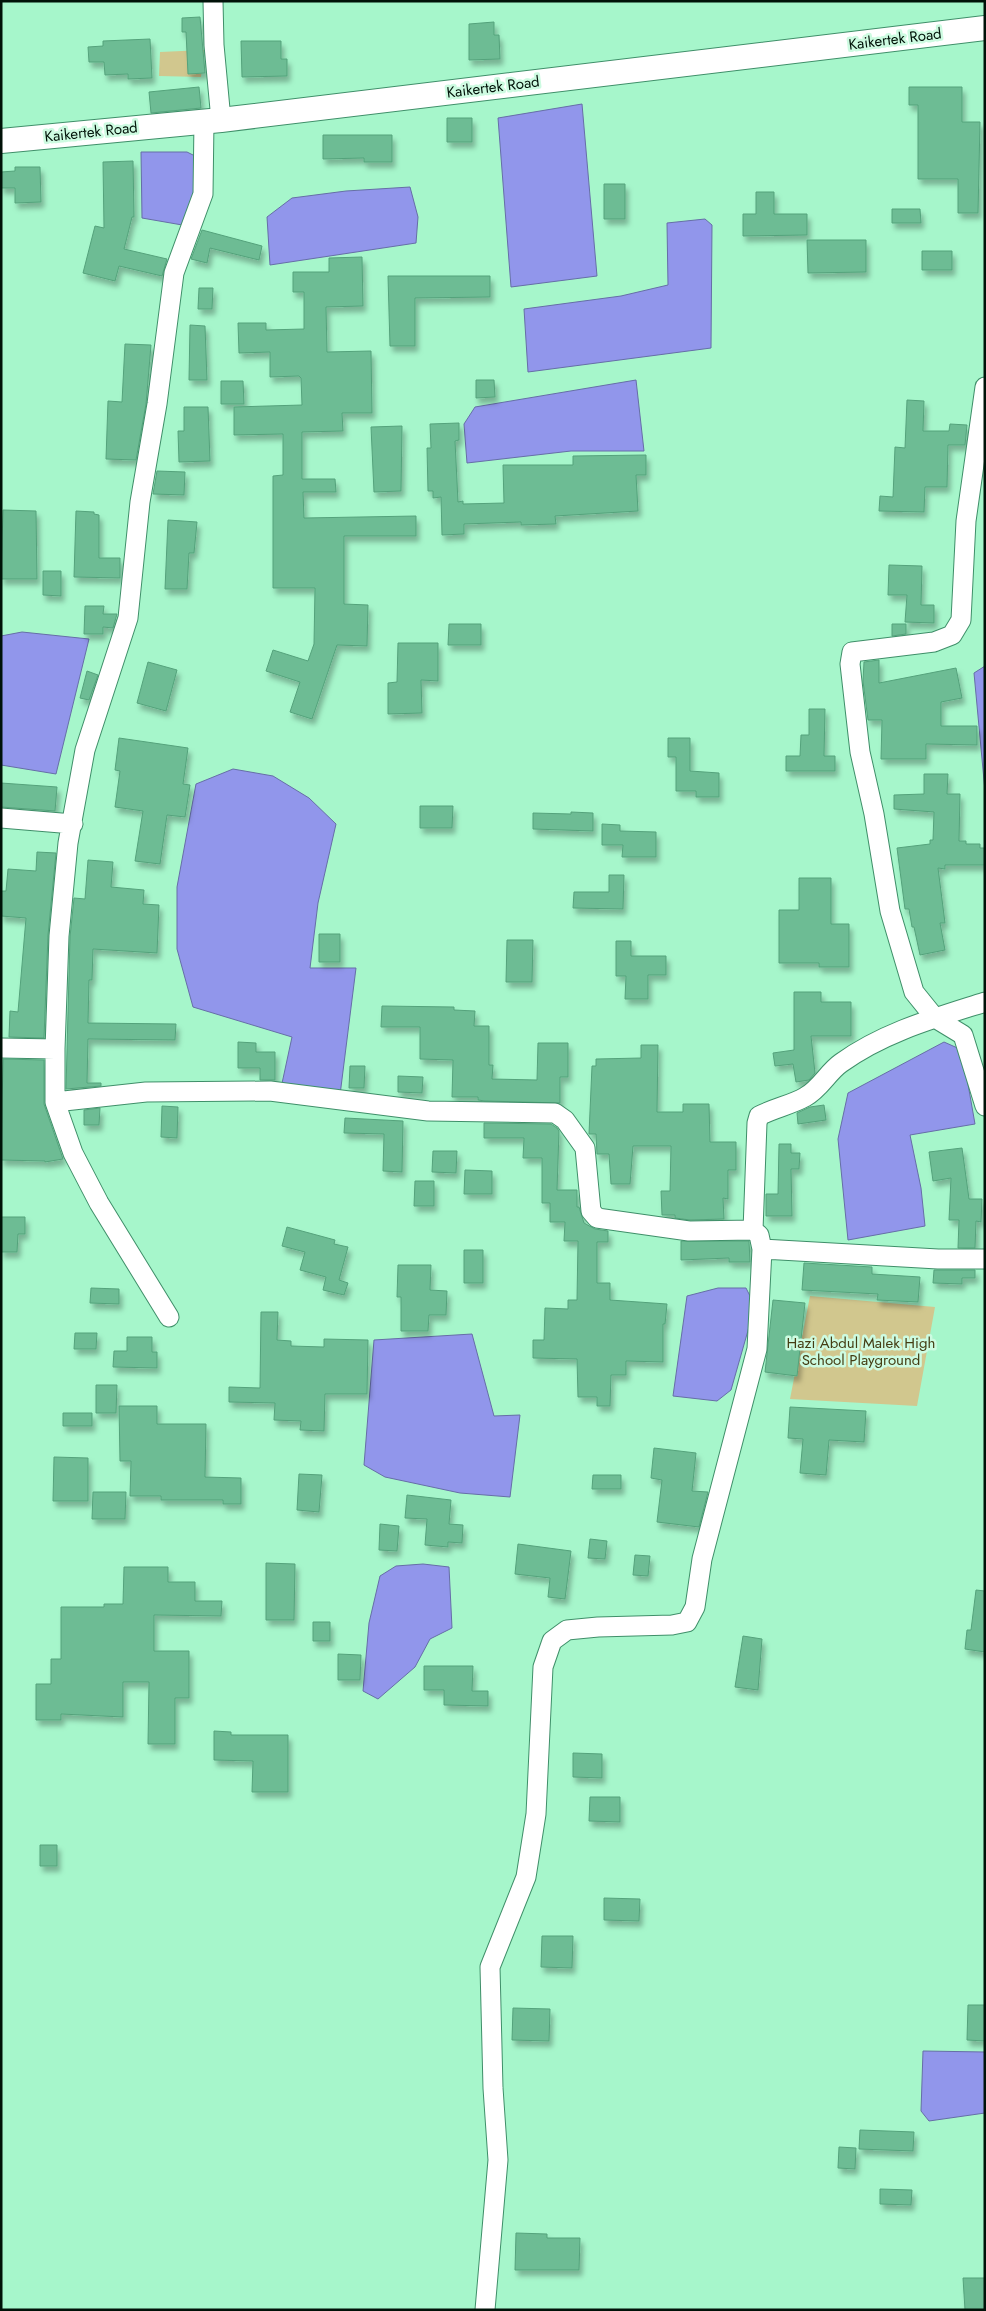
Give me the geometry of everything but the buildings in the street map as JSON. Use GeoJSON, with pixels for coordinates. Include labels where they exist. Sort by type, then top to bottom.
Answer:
{"type":"FeatureCollection","features":[{"type":"Feature","properties":{"kind":"main road","name":"Kaikertek Road"},"geometry":{"type":"LineString","coordinates":[[1,142],[212,120],[985,28]]}},
{"type":"Feature","properties":{"kind":"street"},"geometry":{"type":"LineString","coordinates":[[169,1318],[95,1194],[73,1153],[55,1102],[55,1049],[59,936],[68,843],[73,824],[85,750],[128,618],[140,502],[157,404],[174,273],[204,194],[212,120],[213,1]]}},
{"type":"Feature","properties":{"kind":"street"},"geometry":{"type":"LineString","coordinates":[[985,387],[966,521],[961,620],[952,635],[934,642],[852,652],[850,664],[860,752],[874,814],[890,911],[914,992],[935,1018],[963,1035],[985,1106]]}},
{"type":"Feature","properties":{"kind":"street"},"geometry":{"type":"LineString","coordinates":[[1,818],[73,824]]}},
{"type":"Feature","properties":{"kind":"street"},"geometry":{"type":"LineString","coordinates":[[753,1230],[756,1123],[759,1116],[805,1098],[827,1079],[839,1064],[874,1042],[935,1018],[985,1002]]}},
{"type":"Feature","properties":{"kind":"street"},"geometry":{"type":"LineString","coordinates":[[1,1048],[55,1049]]}},
{"type":"Feature","properties":{"kind":"street"},"geometry":{"type":"LineString","coordinates":[[55,1102],[146,1092],[270,1092],[428,1111],[555,1113],[565,1120],[585,1148],[592,1211],[598,1218],[688,1231],[753,1230],[759,1235],[762,1249],[756,1349],[702,1559],[695,1607],[687,1622],[672,1625],[598,1627],[567,1630],[552,1641],[542,1667],[536,1814],[526,1877],[490,1967],[493,2088],[498,2160],[485,2310]]}},
{"type":"Feature","properties":{"kind":"street"},"geometry":{"type":"LineString","coordinates":[[762,1249],[938,1259],[985,1259]]}},
{"type":"Feature","properties":{"kind":"green space"},"geometry":{"type":"Polygon","coordinates":[[[204,50],[201,77],[159,76],[160,52],[204,50]]]}},
{"type":"Feature","properties":{"kind":"green space","name":"Hazi Abdul Malek High School Playground"},"geometry":{"type":"Polygon","coordinates":[[[810,1296],[935,1307],[917,1406],[790,1399],[810,1296]]]}},
{"type":"Feature","properties":{"kind":"water"},"geometry":{"type":"Polygon","coordinates":[[[582,104],[597,276],[511,287],[498,118],[582,104]]]}},
{"type":"Feature","properties":{"kind":"water"},"geometry":{"type":"Polygon","coordinates":[[[141,152],[187,152],[201,159],[188,226],[142,218],[141,152]]]}},
{"type":"Feature","properties":{"kind":"water"},"geometry":{"type":"Polygon","coordinates":[[[410,187],[418,217],[416,243],[270,265],[267,217],[292,198],[346,191],[410,187]]]}},
{"type":"Feature","properties":{"kind":"water"},"geometry":{"type":"Polygon","coordinates":[[[705,219],[712,225],[711,348],[528,372],[524,309],[621,296],[668,285],[667,223],[705,219]]]}},
{"type":"Feature","properties":{"kind":"water"},"geometry":{"type":"Polygon","coordinates":[[[636,380],[644,451],[571,451],[467,463],[464,424],[475,407],[636,380]]]}},
{"type":"Feature","properties":{"kind":"water"},"geometry":{"type":"Polygon","coordinates":[[[22,632],[89,639],[56,774],[1,765],[1,636],[22,632]]]}},
{"type":"Feature","properties":{"kind":"water"},"geometry":{"type":"Polygon","coordinates":[[[985,666],[985,791],[974,673],[985,666]]]}},
{"type":"Feature","properties":{"kind":"water"},"geometry":{"type":"Polygon","coordinates":[[[233,769],[273,776],[309,798],[336,824],[318,903],[310,968],[356,968],[340,1095],[281,1088],[292,1037],[193,1007],[177,949],[177,887],[196,784],[233,769]]]}},
{"type":"Feature","properties":{"kind":"water"},"geometry":{"type":"Polygon","coordinates":[[[944,1042],[962,1050],[975,1124],[910,1135],[921,1188],[925,1226],[848,1240],[838,1139],[848,1093],[944,1042]]]}},
{"type":"Feature","properties":{"kind":"water"},"geometry":{"type":"Polygon","coordinates":[[[718,1288],[746,1288],[755,1306],[731,1390],[717,1401],[673,1396],[687,1296],[718,1288]]]}},
{"type":"Feature","properties":{"kind":"water"},"geometry":{"type":"Polygon","coordinates":[[[472,1334],[494,1416],[520,1415],[510,1497],[460,1493],[385,1477],[364,1465],[374,1340],[472,1334]]]}},
{"type":"Feature","properties":{"kind":"water"},"geometry":{"type":"Polygon","coordinates":[[[423,1564],[449,1567],[452,1628],[430,1639],[415,1667],[378,1699],[363,1691],[369,1623],[380,1576],[396,1566],[423,1564]]]}},
{"type":"Feature","properties":{"kind":"water"},"geometry":{"type":"Polygon","coordinates":[[[923,2051],[985,2052],[985,2113],[929,2121],[921,2111],[923,2051]]]}}]}
